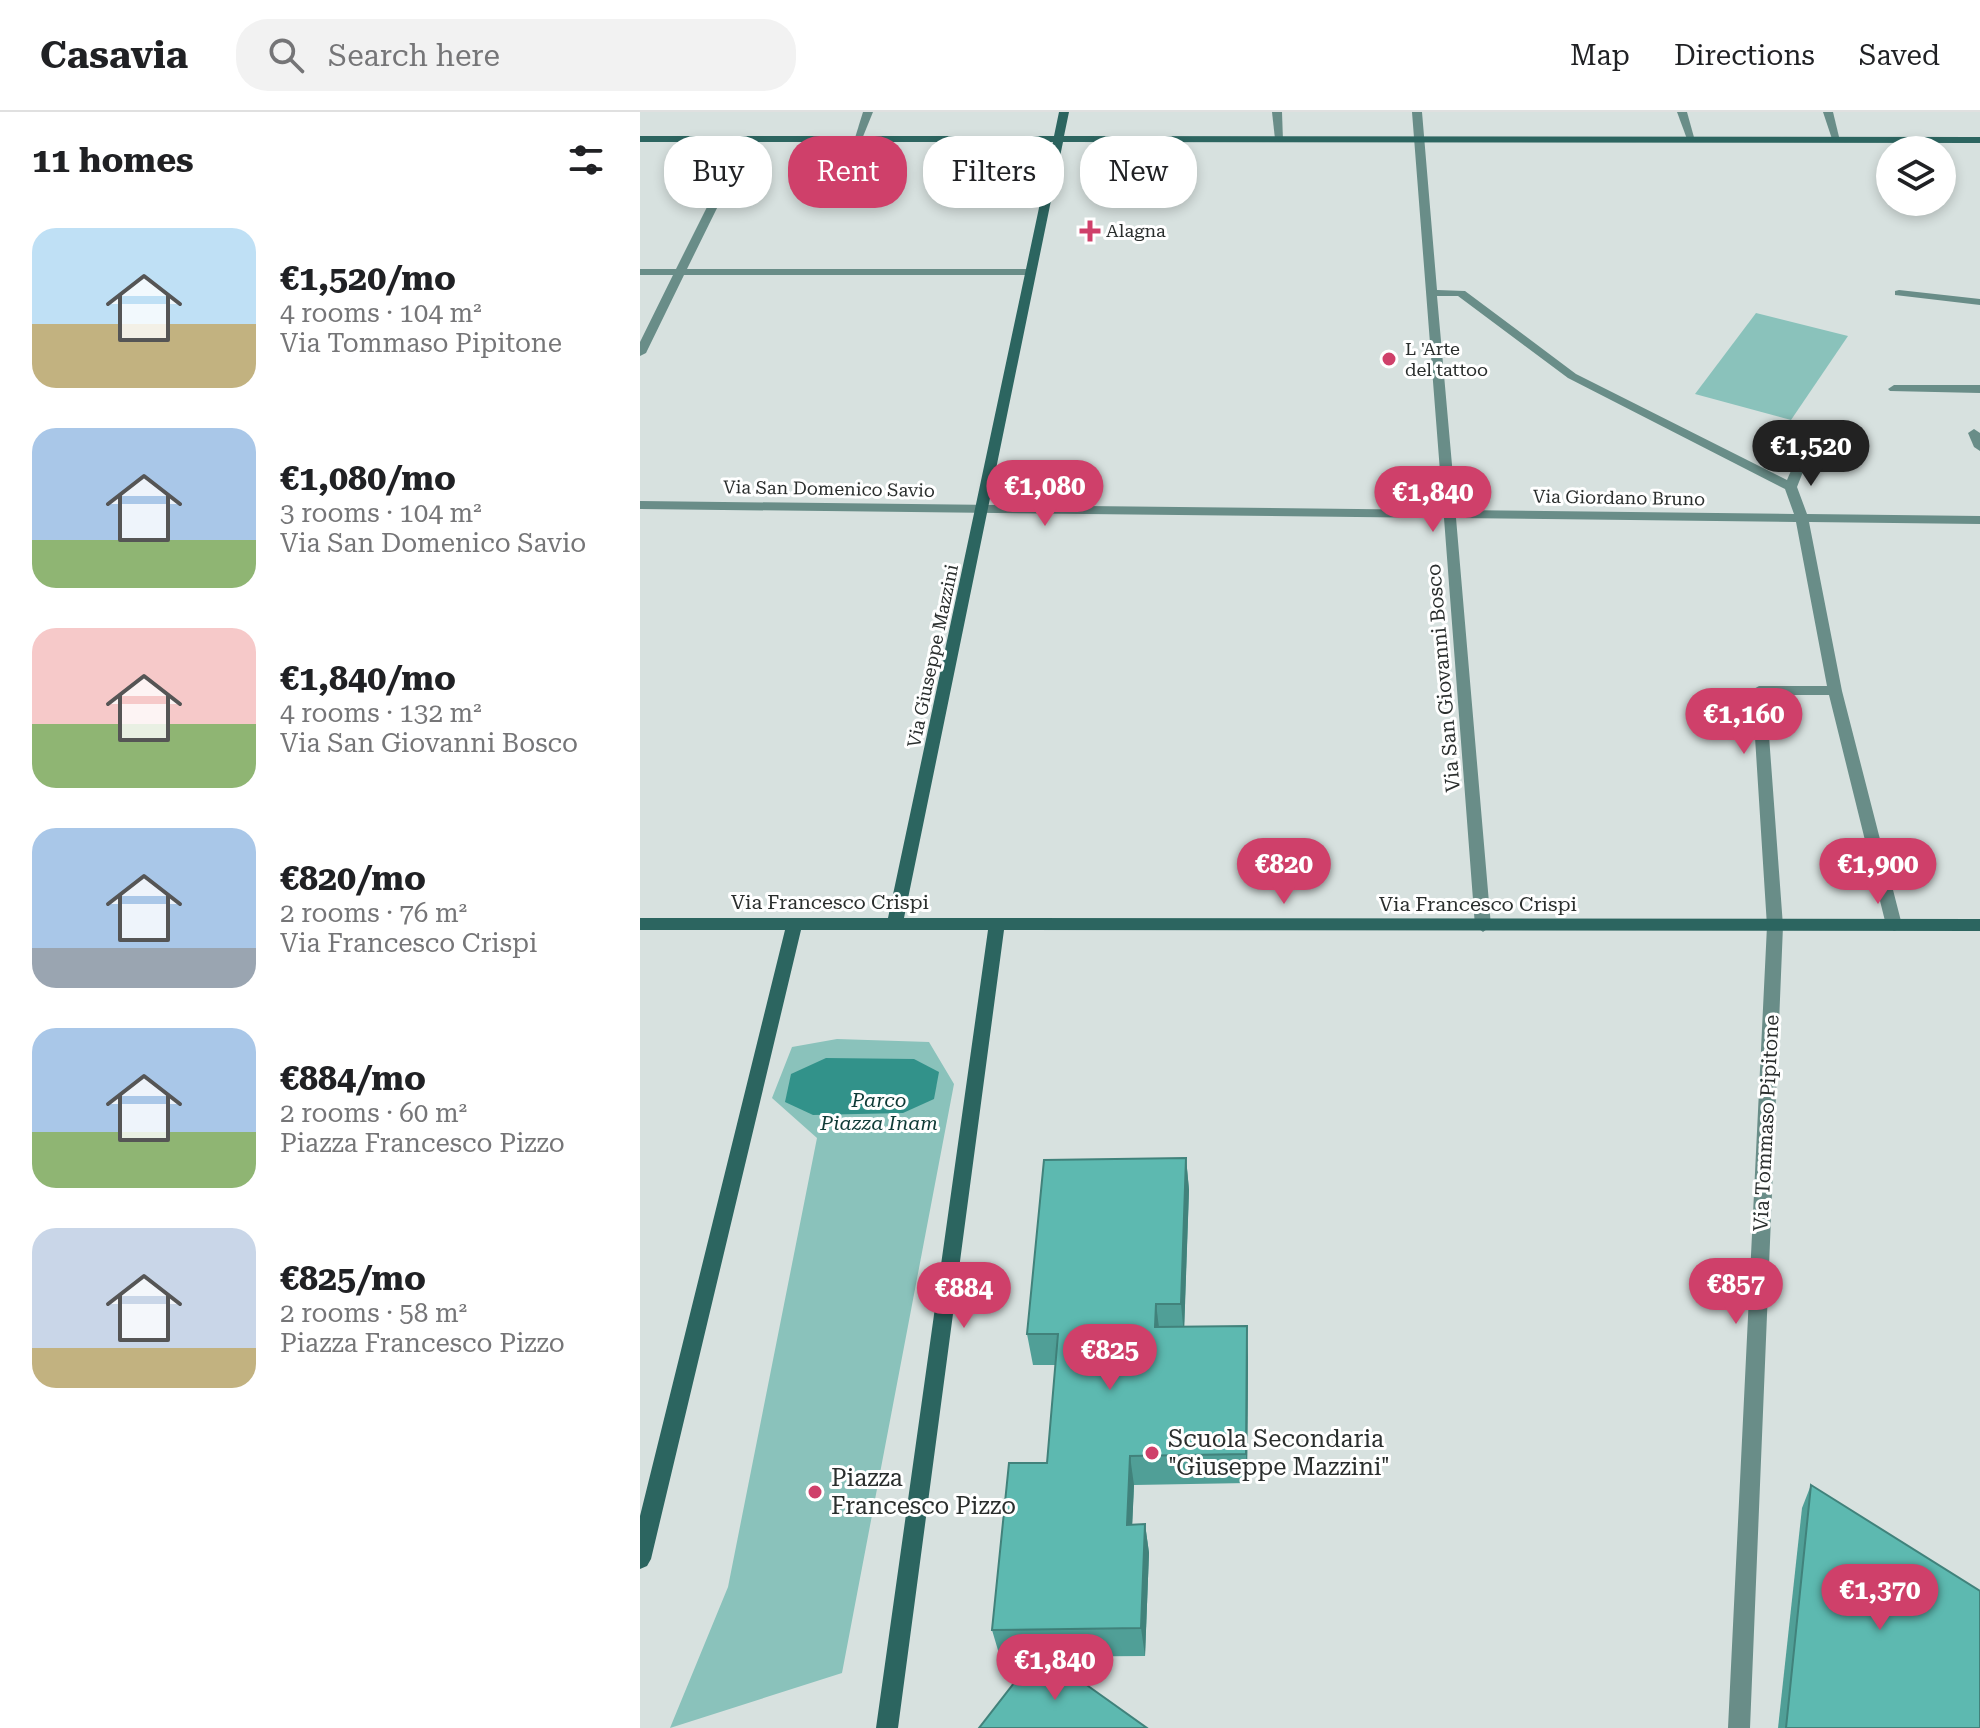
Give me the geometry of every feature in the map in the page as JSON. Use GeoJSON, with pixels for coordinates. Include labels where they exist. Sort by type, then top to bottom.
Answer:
{"type":"FeatureCollection","features":[{"type":"Feature","properties":{"kind":"main road","name":"Via Giuseppe Mazzini"},"geometry":{"type":"LineString","coordinates":[[1060,136],[1064,112]]}},
{"type":"Feature","properties":{"kind":"main road"},"geometry":{"type":"LineString","coordinates":[[640,139],[664,139]]}},
{"type":"Feature","properties":{"kind":"main road"},"geometry":{"type":"LineString","coordinates":[[1064,139],[1980,140]]}},
{"type":"Feature","properties":{"kind":"main road","name":"Via Giuseppe Mazzini"},"geometry":{"type":"LineString","coordinates":[[895,925],[1044,208]]}},
{"type":"Feature","properties":{"kind":"main road","name":"Via Francesco Crispi"},"geometry":{"type":"LineString","coordinates":[[640,924],[1980,925]]}},
{"type":"Feature","properties":{"kind":"main road"},"geometry":{"type":"LineString","coordinates":[[640,1559],[794,924]]}},
{"type":"Feature","properties":{"kind":"main road"},"geometry":{"type":"LineString","coordinates":[[887,1728],[997,925]]}},
{"type":"Feature","properties":{"kind":"street"},"geometry":{"type":"LineString","coordinates":[[858,136],[868,112]]}},
{"type":"Feature","properties":{"kind":"street"},"geometry":{"type":"LineString","coordinates":[[1277,112],[1280,139]]}},
{"type":"Feature","properties":{"kind":"street","name":"Via San Giovanni Bosco"},"geometry":{"type":"LineString","coordinates":[[1417,112],[1483,926]]}},
{"type":"Feature","properties":{"kind":"street"},"geometry":{"type":"LineString","coordinates":[[1682,112],[1692,139]]}},
{"type":"Feature","properties":{"kind":"street"},"geometry":{"type":"LineString","coordinates":[[1828,112],[1837,139]]}},
{"type":"Feature","properties":{"kind":"street"},"geometry":{"type":"LineString","coordinates":[[640,353],[712,208]]}},
{"type":"Feature","properties":{"kind":"street"},"geometry":{"type":"LineString","coordinates":[[640,272],[1031,272]]}},
{"type":"Feature","properties":{"kind":"street"},"geometry":{"type":"LineString","coordinates":[[1432,293],[1461,293],[1572,376],[1791,487]]}},
{"type":"Feature","properties":{"kind":"street"},"geometry":{"type":"LineString","coordinates":[[1899,293],[1980,302]]}},
{"type":"Feature","properties":{"kind":"street"},"geometry":{"type":"LineString","coordinates":[[1894,389],[1980,389]]}},
{"type":"Feature","properties":{"kind":"street"},"geometry":{"type":"LineString","coordinates":[[1826,426],[1802,459],[1791,487],[1802,519],[1835,691],[1894,925]]}},
{"type":"Feature","properties":{"kind":"street"},"geometry":{"type":"LineString","coordinates":[[1974,433],[1980,447]]}},
{"type":"Feature","properties":{"kind":"street","name":"Via San Domenico Savio"},"geometry":{"type":"LineString","coordinates":[[640,505],[1450,514]]}},
{"type":"Feature","properties":{"kind":"street","name":"Via Giordano Bruno"},"geometry":{"type":"LineString","coordinates":[[1450,514],[1980,520]]}},
{"type":"Feature","properties":{"kind":"street","name":"Via Tommaso Pipitone"},"geometry":{"type":"LineString","coordinates":[[1739,1728],[1775,926],[1759,690],[1835,691]]}},
{"type":"Feature","properties":{"kind":"green space"},"geometry":{"type":"Polygon","coordinates":[[[1756,313],[1848,336],[1791,420],[1695,394],[1756,313]]]}},
{"type":"Feature","properties":{"kind":"green space","name":"Parco Piazza Inam"},"geometry":{"type":"Polygon","coordinates":[[[837,1039],[929,1042],[954,1084],[842,1673],[670,1728],[728,1587],[817,1138],[772,1098],[792,1047],[837,1039]]]}},
{"type":"Feature","properties":{"kind":"shaded area"},"geometry":{"type":"Polygon","coordinates":[[[826,1058],[914,1059],[939,1072],[934,1099],[903,1113],[813,1115],[785,1102],[791,1074],[826,1058]]]}},
{"type":"Feature","properties":{"kind":"building","name":"Scuola Secondaria \"Giuseppe Mazzini\""},"geometry":{"type":"Polygon","coordinates":[[[1186,1158],[1181,1304],[1156,1304],[1155,1327],[1247,1326],[1246,1454],[1130,1456],[1127,1525],[1145,1524],[1141,1628],[992,1630],[1009,1463],[1047,1463],[1058,1334],[1027,1334],[1044,1160],[1186,1158]]]}},
{"type":"Feature","properties":{"kind":"building"},"geometry":{"type":"Polygon","coordinates":[[[1811,1485],[1980,1591],[1980,1728],[1786,1728],[1811,1485]]]}},
{"type":"Feature","properties":{"kind":"building"},"geometry":{"type":"Polygon","coordinates":[[[1039,1651],[1147,1728],[979,1728],[1039,1651]]]}},
{"type":"Feature","properties":{"kind":"place","name":"Alagna"},"geometry":{"type":"Point","coordinates":[1090,231]}},
{"type":"Feature","properties":{"kind":"place","name":"L 'Arte del tattoo"},"geometry":{"type":"Point","coordinates":[1389,359]}},
{"type":"Feature","properties":{"kind":"place","name":"Scuola Secondaria \"Giuseppe Mazzini\""},"geometry":{"type":"Point","coordinates":[1152,1453]}},
{"type":"Feature","properties":{"kind":"place","name":"Piazza Francesco Pizzo"},"geometry":{"type":"Point","coordinates":[815,1492]}}]}
